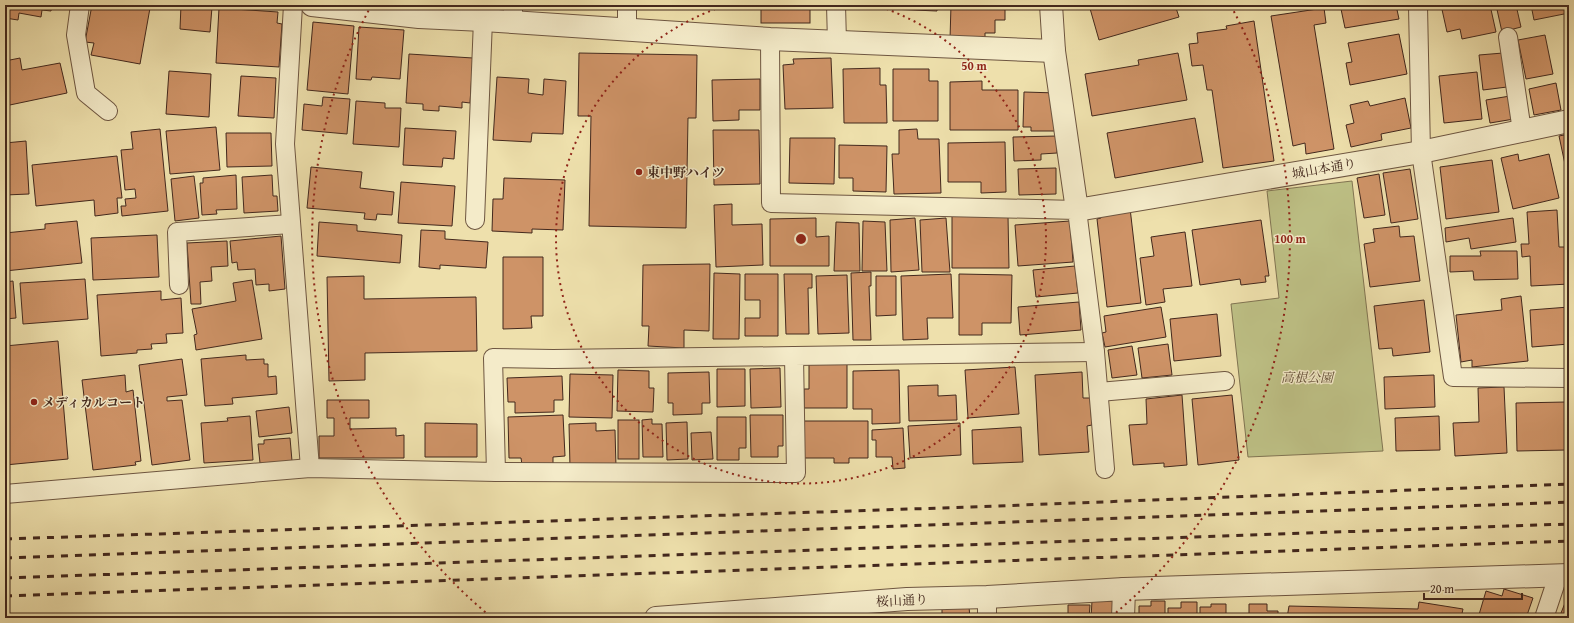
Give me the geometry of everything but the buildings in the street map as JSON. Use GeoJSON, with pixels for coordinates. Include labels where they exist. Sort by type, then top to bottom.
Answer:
{"type":"FeatureCollection","features":[{"type":"Feature","properties":{"kind":"street"},"geometry":{"type":"LineString","coordinates":[[312,5],[419,11],[483,20],[513,14],[627,30],[770,39],[1054,51]]}},
{"type":"Feature","properties":{"kind":"street"},"geometry":{"type":"LineString","coordinates":[[1051,5],[1054,51],[1077,210]]}},
{"type":"Feature","properties":{"kind":"street","name":"城山本通り"},"geometry":{"type":"LineString","coordinates":[[1077,210],[1421,152],[1569,121]]}},
{"type":"Feature","properties":{"kind":"street","name":"桜山通り"},"geometry":{"type":"LineString","coordinates":[[656,618],[908,599],[987,597],[1124,589],[1564,575]]}},
{"type":"Feature","properties":{"kind":"street"},"geometry":{"type":"LineString","coordinates":[[1123,618],[1124,589]]}},
{"type":"Feature","properties":{"kind":"lane"},"geometry":{"type":"LineString","coordinates":[[80,5],[76,35],[86,93],[108,111]]}},
{"type":"Feature","properties":{"kind":"lane"},"geometry":{"type":"LineString","coordinates":[[293,5],[285,144],[310,468]]}},
{"type":"Feature","properties":{"kind":"lane"},"geometry":{"type":"LineString","coordinates":[[627,5],[627,30]]}},
{"type":"Feature","properties":{"kind":"lane"},"geometry":{"type":"LineString","coordinates":[[836,5],[837,42]]}},
{"type":"Feature","properties":{"kind":"lane"},"geometry":{"type":"LineString","coordinates":[[1418,6],[1421,152],[1453,377],[1569,378]]}},
{"type":"Feature","properties":{"kind":"lane"},"geometry":{"type":"LineString","coordinates":[[475,220],[483,20]]}},
{"type":"Feature","properties":{"kind":"lane"},"geometry":{"type":"LineString","coordinates":[[1508,37],[1522,131]]}},
{"type":"Feature","properties":{"kind":"lane"},"geometry":{"type":"LineString","coordinates":[[770,39],[771,203],[1077,210],[1095,352],[1105,469]]}},
{"type":"Feature","properties":{"kind":"lane"},"geometry":{"type":"LineString","coordinates":[[180,285],[177,232],[292,224]]}},
{"type":"Feature","properties":{"kind":"lane"},"geometry":{"type":"LineString","coordinates":[[496,472],[493,358],[553,359],[1095,352]]}},
{"type":"Feature","properties":{"kind":"lane"},"geometry":{"type":"LineString","coordinates":[[5,494],[310,468],[496,472],[796,474],[794,356]]}},
{"type":"Feature","properties":{"kind":"lane"},"geometry":{"type":"LineString","coordinates":[[1099,392],[1225,381]]}},
{"type":"Feature","properties":{"kind":"lane"},"geometry":{"type":"LineString","coordinates":[[1544,618],[1564,575]]}},
{"type":"Feature","properties":{"kind":"lane"},"geometry":{"type":"LineString","coordinates":[[987,597],[987,618]]}},
{"type":"Feature","properties":{"kind":"green space","name":"高根公園"},"geometry":{"type":"Polygon","coordinates":[[[1352,181],[1383,451],[1248,457],[1231,304],[1279,298],[1267,191],[1352,181]]]}},
{"type":"Feature","properties":{"kind":"railway"},"geometry":{"type":"LineString","coordinates":[[5,539],[971,507],[1569,484]]}},
{"type":"Feature","properties":{"kind":"railway"},"geometry":{"type":"LineString","coordinates":[[5,558],[1569,502]]}},
{"type":"Feature","properties":{"kind":"railway"},"geometry":{"type":"LineString","coordinates":[[5,578],[1569,524]]}},
{"type":"Feature","properties":{"kind":"railway"},"geometry":{"type":"LineString","coordinates":[[5,596],[1569,541]]}},
{"type":"Feature","properties":{"kind":"place","name":"東中野ハイツ"},"geometry":{"type":"Point","coordinates":[639,172]}},
{"type":"Feature","properties":{"kind":"place","name":"メディカルコート"},"geometry":{"type":"Point","coordinates":[34,402]}}]}
